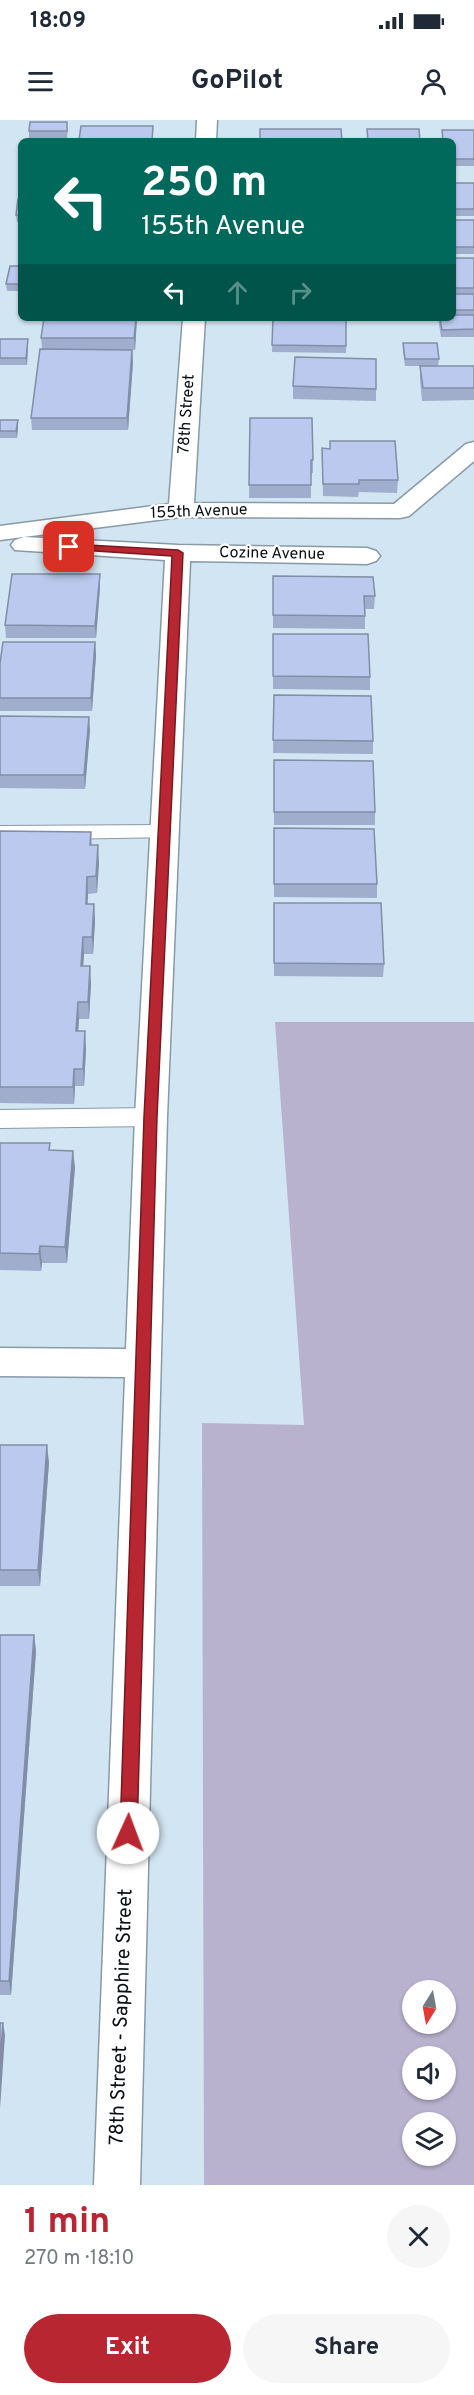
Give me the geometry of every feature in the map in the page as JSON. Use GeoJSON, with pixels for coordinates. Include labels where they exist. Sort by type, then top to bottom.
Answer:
{"type":"FeatureCollection","features":[{"type":"Feature","properties":{"kind":"street"},"geometry":{"type":"LineString","coordinates":[[206,138],[207,120]]}},
{"type":"Feature","properties":{"kind":"street","name":"78th Street"},"geometry":{"type":"LineString","coordinates":[[181,510],[194,321]]}},
{"type":"Feature","properties":{"kind":"street","name":"155th Avenue"},"geometry":{"type":"LineString","coordinates":[[0,532],[181,510],[400,511],[474,448]]}},
{"type":"Feature","properties":{"kind":"street","name":"155th Avenue"},"geometry":{"type":"LineString","coordinates":[[0,543],[178,553]]}},
{"type":"Feature","properties":{"kind":"street","name":"Cozine Avenue"},"geometry":{"type":"LineString","coordinates":[[178,553],[367,556]]}},
{"type":"Feature","properties":{"kind":"street","name":"78th Street - Sapphire Street"},"geometry":{"type":"LineString","coordinates":[[117,2185],[151,1117],[178,553]]}},
{"type":"Feature","properties":{"kind":"street"},"geometry":{"type":"LineString","coordinates":[[0,1362],[144,1363]]}},
{"type":"Feature","properties":{"kind":"lane"},"geometry":{"type":"LineString","coordinates":[[0,833],[164,832]]}},
{"type":"Feature","properties":{"kind":"lane"},"geometry":{"type":"LineString","coordinates":[[0,1119],[151,1117]]}},
{"type":"Feature","properties":{"kind":"shaded area"},"geometry":{"type":"Polygon","coordinates":[[[275,1022],[474,1022],[474,2185],[204,2185],[202,1423],[304,1425],[275,1022]]]}},
{"type":"Feature","properties":{"kind":"building"},"geometry":{"type":"Polygon","coordinates":[[[30,122],[67,122],[67,131],[29,131],[30,122]]]}},
{"type":"Feature","properties":{"kind":"building"},"geometry":{"type":"Polygon","coordinates":[[[81,126],[153,126],[152,138],[79,138],[81,126]]]}},
{"type":"Feature","properties":{"kind":"building"},"geometry":{"type":"Polygon","coordinates":[[[260,129],[341,129],[342,138],[260,138],[260,129]]]}},
{"type":"Feature","properties":{"kind":"building"},"geometry":{"type":"Polygon","coordinates":[[[367,129],[419,129],[420,138],[368,138],[367,129]]]}},
{"type":"Feature","properties":{"kind":"building"},"geometry":{"type":"Polygon","coordinates":[[[442,130],[474,130],[474,159],[456,159],[456,138],[443,138],[442,130]]]}},
{"type":"Feature","properties":{"kind":"building"},"geometry":{"type":"Polygon","coordinates":[[[456,183],[474,183],[474,209],[456,209],[456,183]]]}},
{"type":"Feature","properties":{"kind":"building"},"geometry":{"type":"Polygon","coordinates":[[[456,220],[474,220],[474,247],[456,247],[456,220]]]}},
{"type":"Feature","properties":{"kind":"building"},"geometry":{"type":"Polygon","coordinates":[[[456,258],[474,258],[474,288],[456,288],[456,258]]]}},
{"type":"Feature","properties":{"kind":"building"},"geometry":{"type":"Polygon","coordinates":[[[10,266],[18,266],[18,284],[6,284],[10,266]]]}},
{"type":"Feature","properties":{"kind":"building"},"geometry":{"type":"Polygon","coordinates":[[[456,294],[474,294],[474,310],[456,310],[456,294]]]}},
{"type":"Feature","properties":{"kind":"building"},"geometry":{"type":"Polygon","coordinates":[[[456,315],[474,315],[474,329],[442,330],[440,321],[456,321],[456,315]]]}},
{"type":"Feature","properties":{"kind":"building"},"geometry":{"type":"Polygon","coordinates":[[[44,321],[136,321],[134,338],[41,338],[44,321]]]}},
{"type":"Feature","properties":{"kind":"building"},"geometry":{"type":"Polygon","coordinates":[[[273,321],[346,321],[346,346],[272,345],[273,321]]]}},
{"type":"Feature","properties":{"kind":"building"},"geometry":{"type":"Polygon","coordinates":[[[0,339],[28,339],[26,358],[0,358],[0,339]]]}},
{"type":"Feature","properties":{"kind":"building"},"geometry":{"type":"Polygon","coordinates":[[[403,343],[437,343],[439,359],[405,359],[403,343]]]}},
{"type":"Feature","properties":{"kind":"building"},"geometry":{"type":"Polygon","coordinates":[[[40,349],[132,350],[127,418],[31,418],[40,349]]]}},
{"type":"Feature","properties":{"kind":"building"},"geometry":{"type":"Polygon","coordinates":[[[295,357],[376,359],[376,389],[293,386],[295,357]]]}},
{"type":"Feature","properties":{"kind":"building"},"geometry":{"type":"Polygon","coordinates":[[[420,366],[474,366],[474,388],[423,388],[420,366]]]}},
{"type":"Feature","properties":{"kind":"building"},"geometry":{"type":"Polygon","coordinates":[[[250,418],[312,418],[311,485],[249,485],[250,418]]]}},
{"type":"Feature","properties":{"kind":"building"},"geometry":{"type":"Polygon","coordinates":[[[0,420],[18,420],[16,431],[0,431],[0,420]]]}},
{"type":"Feature","properties":{"kind":"building"},"geometry":{"type":"Polygon","coordinates":[[[330,441],[395,441],[398,480],[359,480],[359,484],[323,484],[322,448],[330,449],[330,441]]]}},
{"type":"Feature","properties":{"kind":"building"},"geometry":{"type":"Polygon","coordinates":[[[12,574],[100,574],[95,626],[5,625],[12,574]]]}},
{"type":"Feature","properties":{"kind":"building"},"geometry":{"type":"Polygon","coordinates":[[[273,576],[373,577],[375,596],[364,596],[365,616],[273,615],[273,576]]]}},
{"type":"Feature","properties":{"kind":"building"},"geometry":{"type":"Polygon","coordinates":[[[273,634],[368,634],[370,677],[273,676],[273,634]]]}},
{"type":"Feature","properties":{"kind":"building"},"geometry":{"type":"Polygon","coordinates":[[[3,642],[95,642],[91,698],[0,698],[0,663],[3,642]]]}},
{"type":"Feature","properties":{"kind":"building"},"geometry":{"type":"Polygon","coordinates":[[[274,695],[371,696],[373,741],[273,740],[274,695]]]}},
{"type":"Feature","properties":{"kind":"building"},"geometry":{"type":"Polygon","coordinates":[[[0,716],[89,717],[84,775],[0,775],[0,716]]]}},
{"type":"Feature","properties":{"kind":"building"},"geometry":{"type":"Polygon","coordinates":[[[274,760],[373,761],[375,812],[274,812],[274,760]]]}},
{"type":"Feature","properties":{"kind":"building"},"geometry":{"type":"Polygon","coordinates":[[[274,828],[374,829],[377,884],[274,884],[274,828]]]}},
{"type":"Feature","properties":{"kind":"building"},"geometry":{"type":"Polygon","coordinates":[[[0,831],[91,832],[90,845],[98,845],[96,876],[87,877],[86,904],[94,904],[92,937],[83,937],[81,966],[90,966],[88,1002],[78,1002],[76,1031],[85,1031],[83,1069],[74,1069],[73,1087],[0,1087],[0,831]]]}},
{"type":"Feature","properties":{"kind":"building"},"geometry":{"type":"Polygon","coordinates":[[[274,903],[381,903],[384,964],[274,963],[274,903]]]}},
{"type":"Feature","properties":{"kind":"building"},"geometry":{"type":"Polygon","coordinates":[[[0,1143],[50,1143],[49,1150],[73,1151],[65,1247],[40,1246],[39,1254],[0,1253],[0,1143]]]}},
{"type":"Feature","properties":{"kind":"building"},"geometry":{"type":"Polygon","coordinates":[[[0,1445],[47,1445],[38,1570],[0,1570],[0,1445]]]}},
{"type":"Feature","properties":{"kind":"building"},"geometry":{"type":"Polygon","coordinates":[[[0,1635],[34,1635],[9,1981],[0,1981],[0,1635]]]}},
{"type":"Feature","properties":{"kind":"building"},"geometry":{"type":"Polygon","coordinates":[[[0,2023],[3,2023],[0,2065],[0,2023]]]}},
{"type":"Feature","properties":{"kind":"route"},"geometry":{"type":"LineString","coordinates":[[69,547],[178,553],[151,1117],[128,1833]]}}]}
